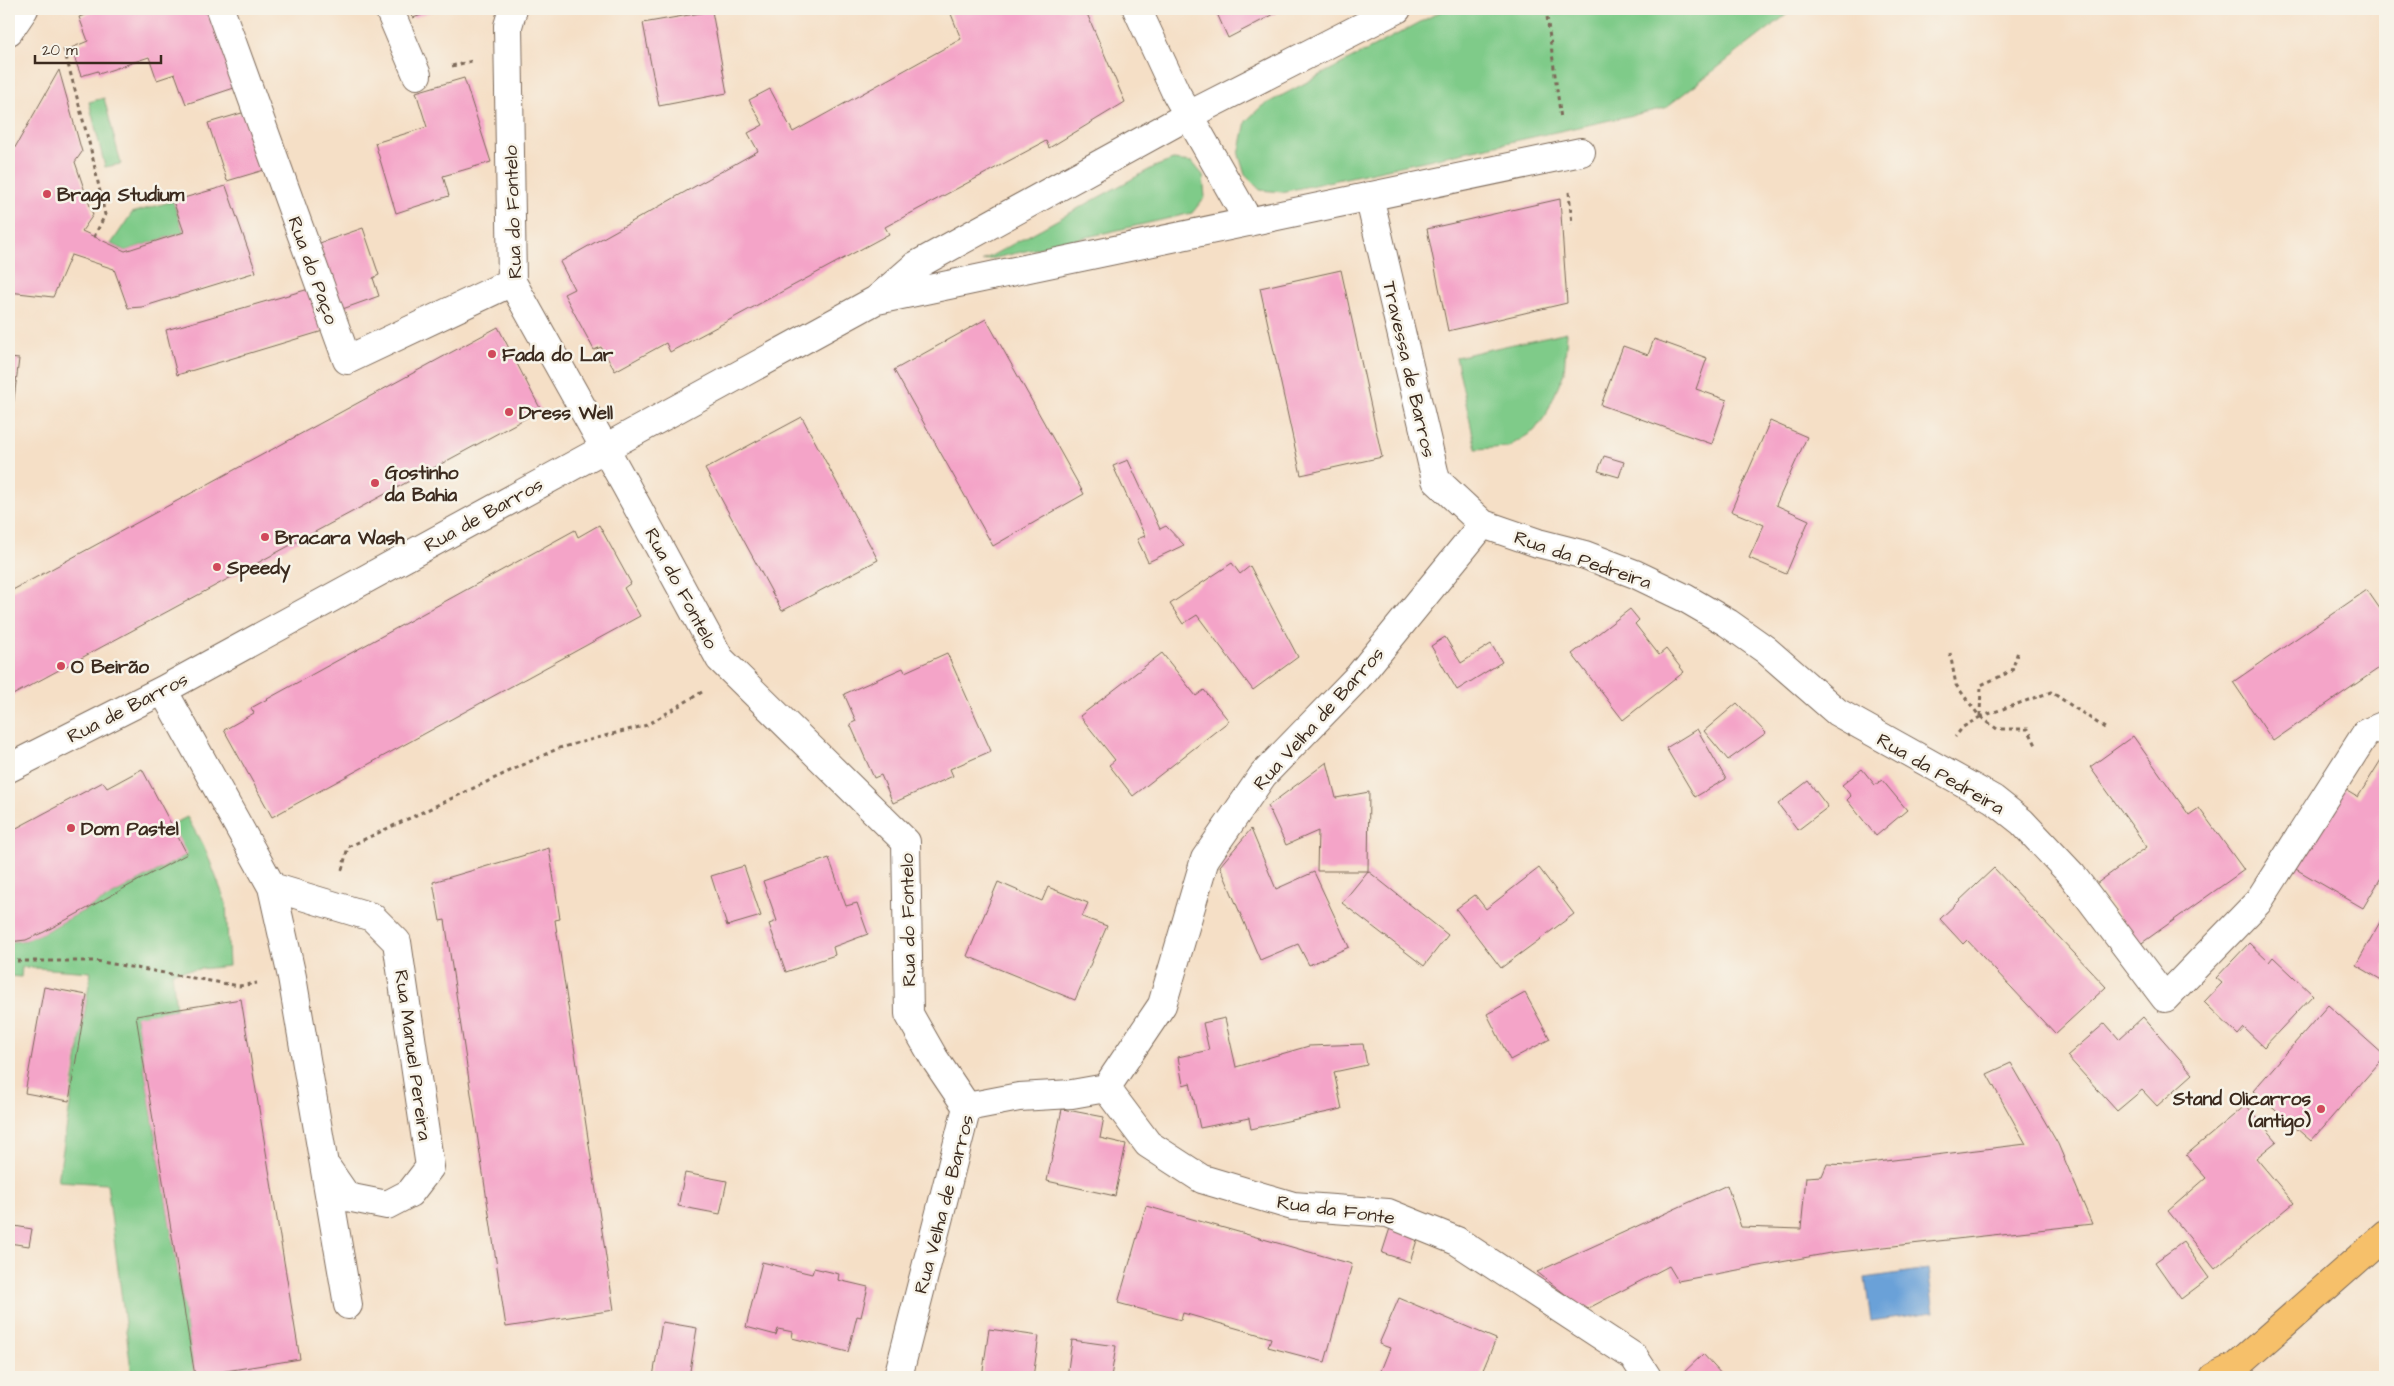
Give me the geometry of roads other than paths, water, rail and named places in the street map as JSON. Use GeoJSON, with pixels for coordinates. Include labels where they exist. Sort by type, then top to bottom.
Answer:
{"type":"FeatureCollection","features":[{"type":"Feature","properties":{"kind":"main road"},"geometry":{"type":"LineString","coordinates":[[2214,1377],[2235,1367],[2385,1235]]}},
{"type":"Feature","properties":{"kind":"street"},"geometry":{"type":"LineString","coordinates":[[9,31],[24,9]]}},
{"type":"Feature","properties":{"kind":"street","name":"Rua do Paço"},"geometry":{"type":"LineString","coordinates":[[220,9],[347,360],[512,282]]}},
{"type":"Feature","properties":{"kind":"street"},"geometry":{"type":"LineString","coordinates":[[388,9],[417,75]]}},
{"type":"Feature","properties":{"kind":"street","name":"Rua do Fontelo"},"geometry":{"type":"LineString","coordinates":[[513,9],[508,26],[512,282],[605,447],[720,659],[906,842],[909,1014],[934,1058],[967,1106]]}},
{"type":"Feature","properties":{"kind":"street"},"geometry":{"type":"LineString","coordinates":[[1137,9],[1176,93],[1248,222]]}},
{"type":"Feature","properties":{"kind":"street"},"geometry":{"type":"LineString","coordinates":[[876,300],[915,266],[1189,115],[1397,9]]}},
{"type":"Feature","properties":{"kind":"street"},"geometry":{"type":"LineString","coordinates":[[876,300],[1573,154]]}},
{"type":"Feature","properties":{"kind":"street","name":"Travessa de Barros"},"geometry":{"type":"LineString","coordinates":[[1369,196],[1436,480],[1483,524]]}},
{"type":"Feature","properties":{"kind":"street","name":"Rua de Barros"},"geometry":{"type":"LineString","coordinates":[[9,768],[163,690],[876,300]]}},
{"type":"Feature","properties":{"kind":"street","name":"Rua da Pedreira"},"geometry":{"type":"LineString","coordinates":[[1483,524],[1635,574],[1685,598],[1728,622],[1766,650],[1837,712],[1993,799],[2035,834],[2072,875],[2165,998],[2258,902],[2366,733],[2385,725]]}},
{"type":"Feature","properties":{"kind":"street","name":"Rua Velha de Barros"},"geometry":{"type":"LineString","coordinates":[[898,1377],[967,1106],[1019,1097],[1072,1094],[1106,1088],[1162,1005],[1205,859],[1263,776],[1358,677],[1483,524]]}},
{"type":"Feature","properties":{"kind":"street","name":"Rua Manuel Pereira"},"geometry":{"type":"LineString","coordinates":[[163,690],[272,886],[292,977],[348,1305]]}},
{"type":"Feature","properties":{"kind":"street","name":"Rua Manuel Pereira"},"geometry":{"type":"LineString","coordinates":[[272,886],[372,917],[397,942],[430,1167],[410,1193],[387,1205],[347,1197],[323,1162]]}},
{"type":"Feature","properties":{"kind":"street","name":"Rua da Fonte"},"geometry":{"type":"LineString","coordinates":[[1106,1088],[1148,1144],[1202,1179],[1293,1206],[1388,1213],[1457,1241],[1634,1357],[1648,1377]]}},
{"type":"Feature","properties":{"kind":"water"},"geometry":{"type":"Polygon","coordinates":[[[1928,1269],[1934,1312],[1871,1321],[1865,1278],[1928,1269]]]}},
{"type":"Feature","properties":{"kind":"place","name":"Braga Studium"},"geometry":{"type":"Point","coordinates":[47,194]}},
{"type":"Feature","properties":{"kind":"place","name":"Fada do Lar"},"geometry":{"type":"Point","coordinates":[492,354]}},
{"type":"Feature","properties":{"kind":"place","name":"Dress Well"},"geometry":{"type":"Point","coordinates":[509,412]}},
{"type":"Feature","properties":{"kind":"place","name":"Gostinho da Bahia"},"geometry":{"type":"Point","coordinates":[375,483]}},
{"type":"Feature","properties":{"kind":"place","name":"Bracara Wash"},"geometry":{"type":"Point","coordinates":[265,537]}},
{"type":"Feature","properties":{"kind":"place","name":"Speedy"},"geometry":{"type":"Point","coordinates":[217,567]}},
{"type":"Feature","properties":{"kind":"place","name":"O Beirão"},"geometry":{"type":"Point","coordinates":[61,666]}},
{"type":"Feature","properties":{"kind":"place","name":"Dom Pastel"},"geometry":{"type":"Point","coordinates":[71,828]}},
{"type":"Feature","properties":{"kind":"place","name":"Stand Olicarros (antigo)"},"geometry":{"type":"Point","coordinates":[2321,1109]}}]}
